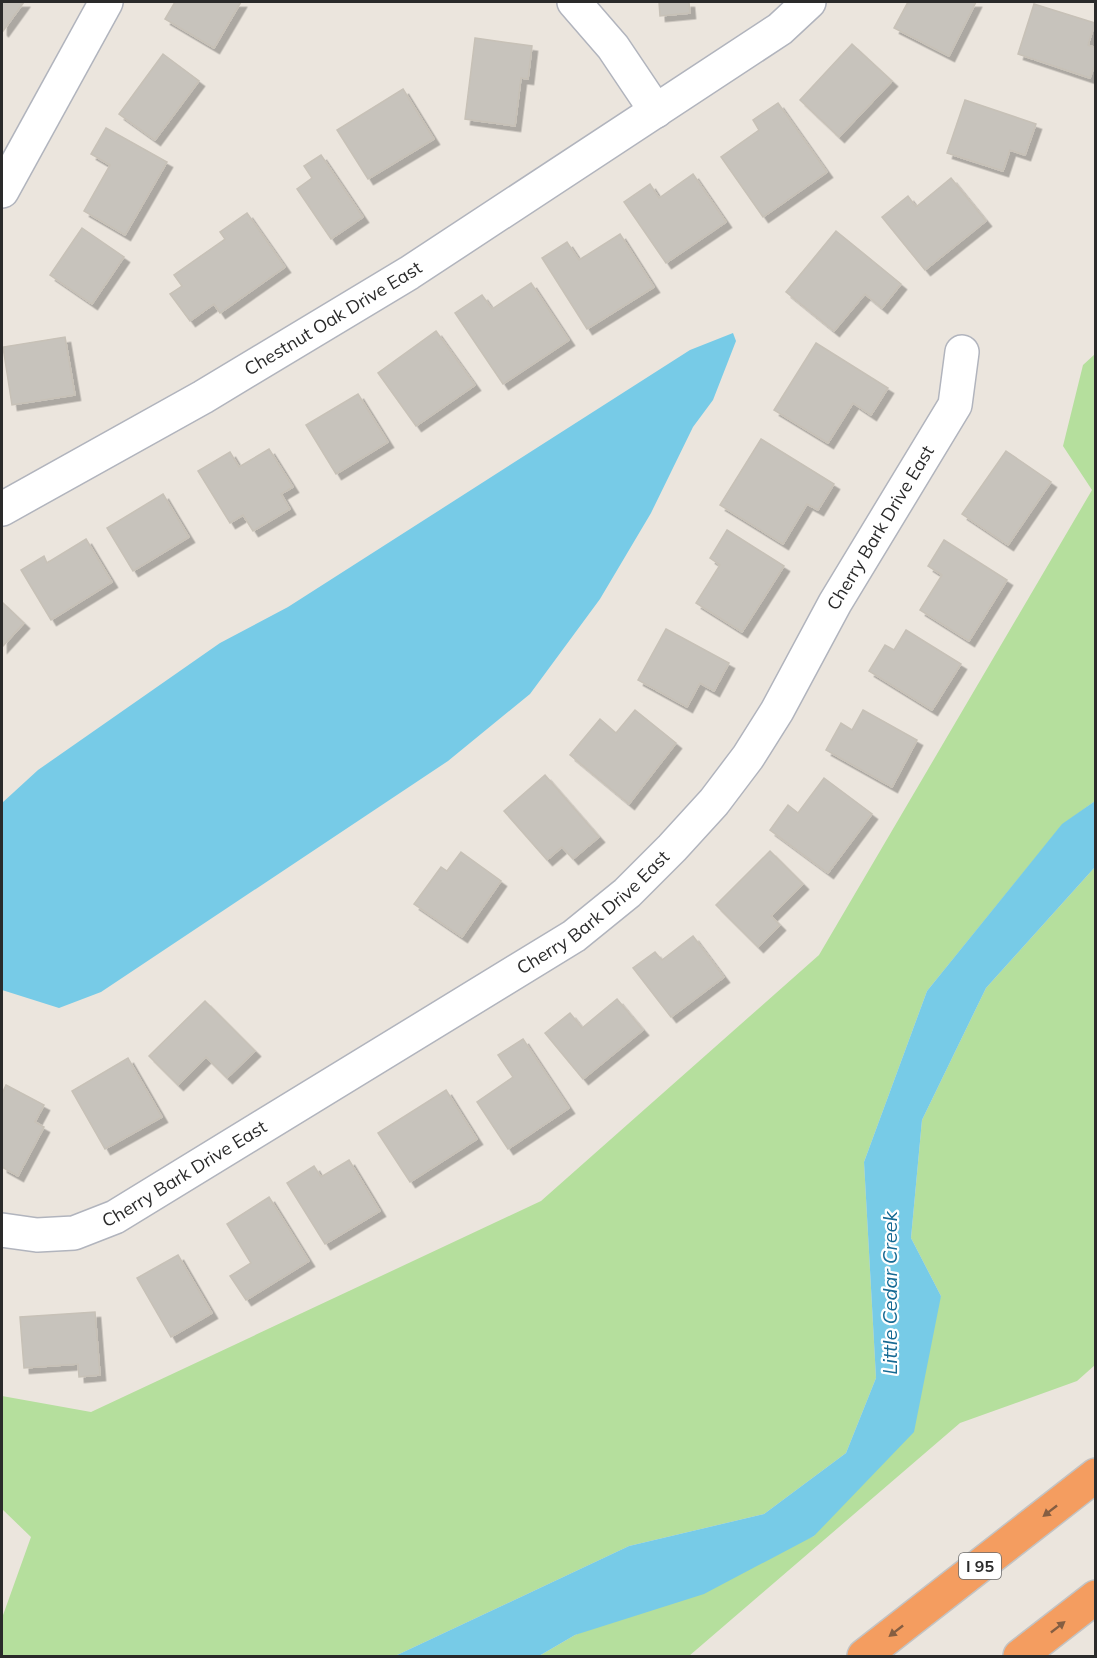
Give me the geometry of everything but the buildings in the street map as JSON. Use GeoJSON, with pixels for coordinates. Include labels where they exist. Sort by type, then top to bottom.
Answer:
{"type":"FeatureCollection","features":[{"type":"Feature","properties":{"kind":"highway","name":"I 95"},"geometry":{"type":"LineString","coordinates":[[864,1656],[1095,1475]]}},
{"type":"Feature","properties":{"kind":"highway"},"geometry":{"type":"LineString","coordinates":[[1020,1656],[1095,1598]]}},
{"type":"Feature","properties":{"kind":"street"},"geometry":{"type":"LineString","coordinates":[[2,191],[106,2]]}},
{"type":"Feature","properties":{"kind":"street"},"geometry":{"type":"LineString","coordinates":[[574,2],[613,47],[656,111]]}},
{"type":"Feature","properties":{"kind":"street","name":"Chestnut Oak Drive East"},"geometry":{"type":"LineString","coordinates":[[2,509],[203,397],[409,273],[780,29],[809,2]]}},
{"type":"Feature","properties":{"kind":"street","name":"Cherry Bark Drive East"},"geometry":{"type":"LineString","coordinates":[[2,1230],[37,1235],[74,1233],[115,1217],[574,936],[627,893],[714,802],[748,757],[777,711],[835,603],[956,405],[962,352]]}},
{"type":"Feature","properties":{"kind":"green space"},"geometry":{"type":"Polygon","coordinates":[[[1095,354],[1095,801],[1062,825],[927,991],[864,1162],[876,1378],[846,1453],[764,1514],[629,1546],[395,1656],[2,1656],[2,1618],[31,1537],[2,1509],[2,1396],[91,1412],[541,1201],[819,955],[1092,490],[1063,446],[1083,365],[1095,354]]]}},
{"type":"Feature","properties":{"kind":"green space"},"geometry":{"type":"Polygon","coordinates":[[[1095,867],[1095,1365],[1077,1381],[960,1423],[689,1656],[539,1656],[575,1635],[814,1536],[941,1296],[911,1238],[922,1120],[986,988],[1095,867]]]}},
{"type":"Feature","properties":{"kind":"water"},"geometry":{"type":"Polygon","coordinates":[[[733,333],[736,341],[713,400],[693,427],[651,513],[600,599],[530,694],[448,761],[101,992],[59,1008],[2,990],[2,803],[38,770],[220,643],[288,607],[690,350],[733,333]]]}},
{"type":"Feature","properties":{"kind":"water","name":"Little Cedar Creek"},"geometry":{"type":"Polygon","coordinates":[[[1095,801],[1095,867],[986,988],[922,1120],[911,1238],[941,1296],[914,1432],[814,1536],[704,1594],[575,1635],[539,1656],[395,1656],[629,1546],[764,1514],[846,1453],[876,1378],[864,1162],[927,991],[1062,824],[1095,801]]]}}]}
